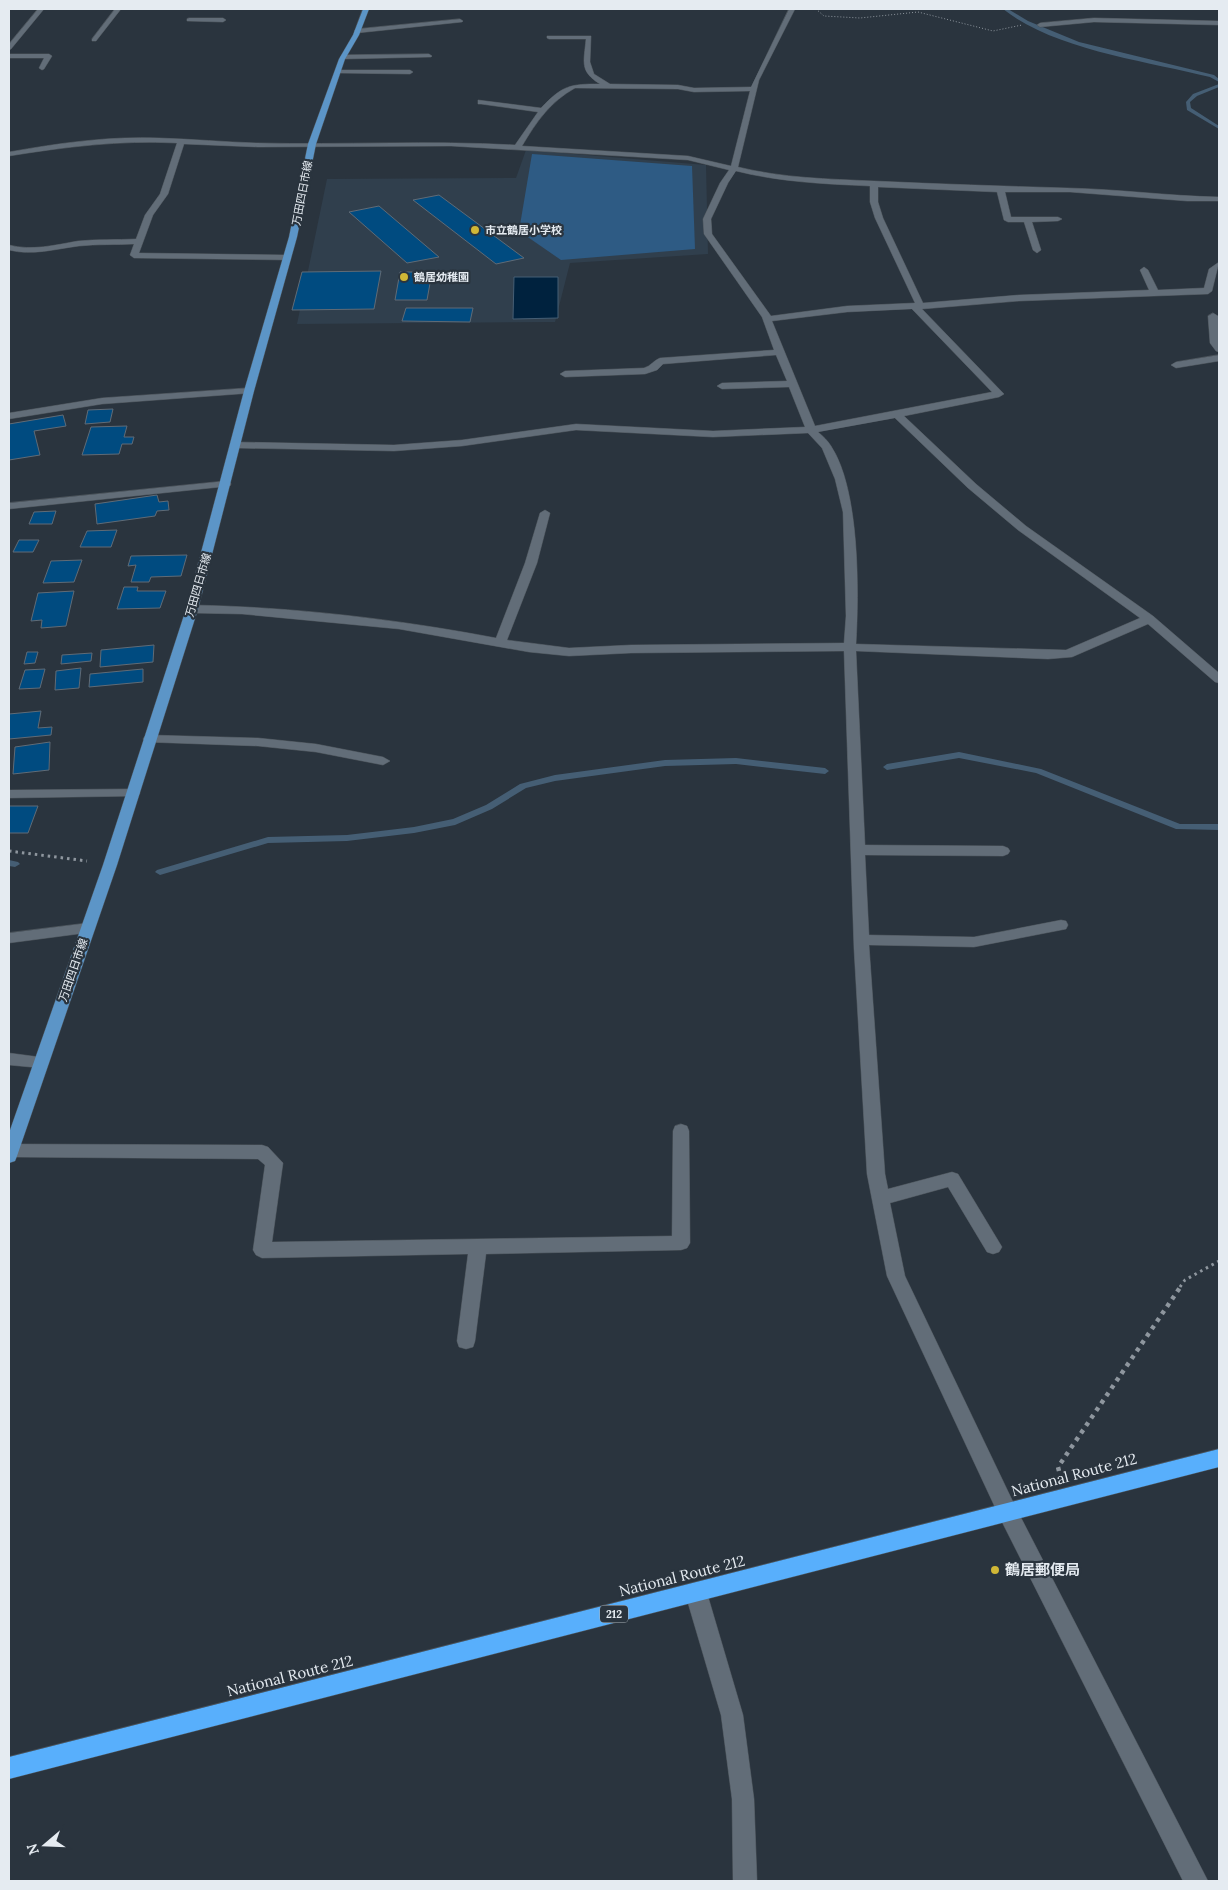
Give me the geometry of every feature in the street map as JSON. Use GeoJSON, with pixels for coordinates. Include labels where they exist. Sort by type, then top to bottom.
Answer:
{"type":"FeatureCollection","features":[{"type":"Feature","properties":{"kind":"highway","name":"National Route 212"},"geometry":{"type":"LineString","coordinates":[[9,1768],[1219,1458]]}},
{"type":"Feature","properties":{"kind":"main road","name":"万田四日市線"},"geometry":{"type":"LineString","coordinates":[[10,1154],[110,865],[192,609],[249,391],[287,258],[312,144],[343,57],[366,9]]}},
{"type":"Feature","properties":{"kind":"street"},"geometry":{"type":"LineString","coordinates":[[9,48],[41,9]]}},
{"type":"Feature","properties":{"kind":"street"},"geometry":{"type":"LineString","coordinates":[[94,40],[118,9]]}},
{"type":"Feature","properties":{"kind":"street"},"geometry":{"type":"LineString","coordinates":[[792,9],[756,80],[734,168],[707,219],[708,234],[768,319],[766,318],[811,430],[827,447],[840,479],[848,512],[851,608],[850,647],[858,850],[876,1174],[896,1276],[1008,1513],[1196,1881]]}},
{"type":"Feature","properties":{"kind":"street"},"geometry":{"type":"LineString","coordinates":[[190,20],[223,19]]}},
{"type":"Feature","properties":{"kind":"street"},"geometry":{"type":"LineString","coordinates":[[1040,25],[1094,20],[1218,25]]}},
{"type":"Feature","properties":{"kind":"street"},"geometry":{"type":"LineString","coordinates":[[357,31],[460,21]]}},
{"type":"Feature","properties":{"kind":"street"},"geometry":{"type":"LineString","coordinates":[[549,37],[589,37],[587,62],[591,75],[609,86]]}},
{"type":"Feature","properties":{"kind":"street"},"geometry":{"type":"LineString","coordinates":[[9,56],[48,56],[42,68]]}},
{"type":"Feature","properties":{"kind":"street"},"geometry":{"type":"LineString","coordinates":[[343,57],[429,56]]}},
{"type":"Feature","properties":{"kind":"street"},"geometry":{"type":"LineString","coordinates":[[338,72],[410,72]]}},
{"type":"Feature","properties":{"kind":"street"},"geometry":{"type":"LineString","coordinates":[[517,148],[543,110],[556,96],[574,86],[678,87],[694,90],[753,89]]}},
{"type":"Feature","properties":{"kind":"street"},"geometry":{"type":"LineString","coordinates":[[481,102],[543,110]]}},
{"type":"Feature","properties":{"kind":"street"},"geometry":{"type":"LineString","coordinates":[[9,154],[57,146],[107,141],[182,141],[258,145],[451,144],[688,158],[766,176],[808,181],[1070,190],[1187,199],[1219,199]]}},
{"type":"Feature","properties":{"kind":"street"},"geometry":{"type":"LineString","coordinates":[[182,141],[164,194],[149,215],[134,256],[287,258]]}},
{"type":"Feature","properties":{"kind":"street"},"geometry":{"type":"LineString","coordinates":[[236,445],[394,448],[462,443],[576,428],[713,434],[811,430],[897,415],[998,394],[917,306],[896,250],[880,225],[872,197],[874,183]]}},
{"type":"Feature","properties":{"kind":"street"},"geometry":{"type":"LineString","coordinates":[[1000,189],[1008,220],[1058,220]]}},
{"type":"Feature","properties":{"kind":"street"},"geometry":{"type":"LineString","coordinates":[[1027,220],[1037,250]]}},
{"type":"Feature","properties":{"kind":"street"},"geometry":{"type":"LineString","coordinates":[[9,248],[21,251],[62,248],[78,244],[139,241]]}},
{"type":"Feature","properties":{"kind":"street"},"geometry":{"type":"LineString","coordinates":[[1219,265],[1213,269],[1212,306],[1215,343],[1219,349]]}},
{"type":"Feature","properties":{"kind":"street"},"geometry":{"type":"LineString","coordinates":[[1144,270],[1155,293]]}},
{"type":"Feature","properties":{"kind":"street"},"geometry":{"type":"LineString","coordinates":[[768,319],[847,309],[1019,298],[1155,293],[1212,306]]}},
{"type":"Feature","properties":{"kind":"street"},"geometry":{"type":"LineString","coordinates":[[565,374],[645,371],[654,368],[660,361],[780,352]]}},
{"type":"Feature","properties":{"kind":"street"},"geometry":{"type":"LineString","coordinates":[[1176,365],[1219,358]]}},
{"type":"Feature","properties":{"kind":"street"},"geometry":{"type":"LineString","coordinates":[[722,386],[792,384]]}},
{"type":"Feature","properties":{"kind":"street"},"geometry":{"type":"LineString","coordinates":[[9,416],[102,401],[249,391]]}},
{"type":"Feature","properties":{"kind":"street"},"geometry":{"type":"LineString","coordinates":[[897,415],[972,486],[1022,528],[1149,619],[1219,679]]}},
{"type":"Feature","properties":{"kind":"street"},"geometry":{"type":"LineString","coordinates":[[9,506],[226,484]]}},
{"type":"Feature","properties":{"kind":"street"},"geometry":{"type":"LineString","coordinates":[[500,642],[531,563],[545,513]]}},
{"type":"Feature","properties":{"kind":"street"},"geometry":{"type":"LineString","coordinates":[[192,609],[242,610],[399,625],[569,652],[631,649],[850,647],[1048,655],[1068,654],[1149,619]]}},
{"type":"Feature","properties":{"kind":"street"},"geometry":{"type":"LineString","coordinates":[[150,739],[258,742],[316,748],[383,761]]}},
{"type":"Feature","properties":{"kind":"street"},"geometry":{"type":"LineString","coordinates":[[11,794],[133,793]]}},
{"type":"Feature","properties":{"kind":"street"},"geometry":{"type":"LineString","coordinates":[[858,850],[1003,851]]}},
{"type":"Feature","properties":{"kind":"street"},"geometry":{"type":"LineString","coordinates":[[862,940],[974,942],[1062,925]]}},
{"type":"Feature","properties":{"kind":"street"},"geometry":{"type":"LineString","coordinates":[[9,938],[88,928]]}},
{"type":"Feature","properties":{"kind":"street"},"geometry":{"type":"LineString","coordinates":[[9,1059],[41,1062]]}},
{"type":"Feature","properties":{"kind":"street"},"geometry":{"type":"LineString","coordinates":[[10,1154],[262,1152],[274,1163],[262,1250],[681,1243],[681,1131]]}},
{"type":"Feature","properties":{"kind":"street"},"geometry":{"type":"LineString","coordinates":[[881,1198],[952,1179],[993,1246]]}},
{"type":"Feature","properties":{"kind":"street"},"geometry":{"type":"LineString","coordinates":[[466,1341],[478,1246]]}},
{"type":"Feature","properties":{"kind":"street"},"geometry":{"type":"LineString","coordinates":[[696,1593],[732,1715],[743,1799],[745,1881]]}},
{"type":"Feature","properties":{"kind":"path"},"geometry":{"type":"LineString","coordinates":[[816,9],[824,16],[860,18],[918,12],[993,31],[1029,24]]}},
{"type":"Feature","properties":{"kind":"path"},"geometry":{"type":"LineString","coordinates":[[9,850],[110,865]]}},
{"type":"Feature","properties":{"kind":"path"},"geometry":{"type":"LineString","coordinates":[[1063,1497],[1058,1468],[1186,1280],[1219,1261]]}},
{"type":"Feature","properties":{"kind":"shaded area"},"geometry":{"type":"Polygon","coordinates":[[[526,150],[706,165],[708,254],[570,263],[555,322],[297,324],[327,179],[516,178],[526,150]]]}},
{"type":"Feature","properties":{"kind":"shaded area"},"geometry":{"type":"Polygon","coordinates":[[[532,154],[692,166],[695,249],[561,260],[519,231],[532,154]]]}},
{"type":"Feature","properties":{"kind":"shaded area"},"geometry":{"type":"Polygon","coordinates":[[[514,277],[558,277],[558,318],[513,319],[514,277]]]}},
{"type":"Feature","properties":{"kind":"building"},"geometry":{"type":"Polygon","coordinates":[[[439,195],[524,258],[496,264],[413,200],[439,195]]]}},
{"type":"Feature","properties":{"kind":"building"},"geometry":{"type":"Polygon","coordinates":[[[379,206],[439,257],[407,263],[349,212],[379,206]]]}},
{"type":"Feature","properties":{"kind":"building"},"geometry":{"type":"Polygon","coordinates":[[[381,271],[374,309],[292,310],[302,272],[381,271]]]}},
{"type":"Feature","properties":{"kind":"building"},"geometry":{"type":"Polygon","coordinates":[[[400,272],[432,272],[427,300],[395,300],[400,272]]]}},
{"type":"Feature","properties":{"kind":"building"},"geometry":{"type":"Polygon","coordinates":[[[406,308],[473,308],[470,322],[402,321],[406,308]]]}},
{"type":"Feature","properties":{"kind":"building"},"geometry":{"type":"Polygon","coordinates":[[[113,409],[110,422],[85,424],[88,410],[113,409]]]}},
{"type":"Feature","properties":{"kind":"building"},"geometry":{"type":"Polygon","coordinates":[[[63,415],[66,426],[34,431],[40,455],[9,460],[9,424],[63,415]]]}},
{"type":"Feature","properties":{"kind":"building"},"geometry":{"type":"Polygon","coordinates":[[[127,426],[124,437],[134,437],[132,444],[122,444],[119,454],[82,455],[91,427],[127,426]]]}},
{"type":"Feature","properties":{"kind":"building"},"geometry":{"type":"Polygon","coordinates":[[[157,495],[159,502],[168,501],[169,510],[157,511],[155,516],[97,524],[95,504],[157,495]]]}},
{"type":"Feature","properties":{"kind":"building"},"geometry":{"type":"Polygon","coordinates":[[[56,511],[52,524],[29,524],[34,512],[56,511]]]}},
{"type":"Feature","properties":{"kind":"building"},"geometry":{"type":"Polygon","coordinates":[[[117,530],[111,547],[80,547],[87,531],[117,530]]]}},
{"type":"Feature","properties":{"kind":"building"},"geometry":{"type":"Polygon","coordinates":[[[19,540],[39,540],[33,552],[13,552],[19,540]]]}},
{"type":"Feature","properties":{"kind":"building"},"geometry":{"type":"Polygon","coordinates":[[[187,555],[181,576],[151,577],[149,582],[131,582],[136,565],[128,566],[131,556],[187,555]]]}},
{"type":"Feature","properties":{"kind":"building"},"geometry":{"type":"Polygon","coordinates":[[[82,560],[74,582],[43,583],[51,561],[82,560]]]}},
{"type":"Feature","properties":{"kind":"building"},"geometry":{"type":"Polygon","coordinates":[[[124,587],[138,587],[137,591],[166,591],[160,608],[117,609],[124,587]]]}},
{"type":"Feature","properties":{"kind":"building"},"geometry":{"type":"Polygon","coordinates":[[[74,591],[66,626],[41,628],[42,620],[31,621],[38,593],[74,591]]]}},
{"type":"Feature","properties":{"kind":"building"},"geometry":{"type":"Polygon","coordinates":[[[154,645],[153,662],[100,667],[101,650],[154,645]]]}},
{"type":"Feature","properties":{"kind":"building"},"geometry":{"type":"Polygon","coordinates":[[[27,652],[38,652],[35,663],[24,664],[27,652]]]}},
{"type":"Feature","properties":{"kind":"building"},"geometry":{"type":"Polygon","coordinates":[[[92,653],[91,661],[61,664],[62,655],[92,653]]]}},
{"type":"Feature","properties":{"kind":"building"},"geometry":{"type":"Polygon","coordinates":[[[81,668],[79,688],[55,690],[56,671],[81,668]]]}},
{"type":"Feature","properties":{"kind":"building"},"geometry":{"type":"Polygon","coordinates":[[[45,669],[40,688],[19,689],[25,670],[45,669]]]}},
{"type":"Feature","properties":{"kind":"building"},"geometry":{"type":"Polygon","coordinates":[[[143,669],[143,682],[89,687],[90,674],[143,669]]]}},
{"type":"Feature","properties":{"kind":"building"},"geometry":{"type":"Polygon","coordinates":[[[41,711],[38,728],[52,727],[51,735],[9,739],[9,714],[41,711]]]}},
{"type":"Feature","properties":{"kind":"building"},"geometry":{"type":"Polygon","coordinates":[[[50,742],[49,770],[13,774],[15,747],[50,742]]]}},
{"type":"Feature","properties":{"kind":"building"},"geometry":{"type":"Polygon","coordinates":[[[9,806],[38,806],[28,833],[9,833],[9,806]]]}},
{"type":"Feature","properties":{"kind":"waterway"},"geometry":{"type":"LineString","coordinates":[[1005,9],[1051,34],[1077,43],[1132,58],[1212,76],[1219,81]]}},
{"type":"Feature","properties":{"kind":"waterway"},"geometry":{"type":"LineString","coordinates":[[1219,85],[1195,95],[1188,102],[1189,109],[1219,128]]}},
{"type":"Feature","properties":{"kind":"waterway"},"geometry":{"type":"LineString","coordinates":[[887,767],[959,755],[1038,771],[1179,827],[1219,827]]}},
{"type":"Feature","properties":{"kind":"waterway"},"geometry":{"type":"LineString","coordinates":[[160,872],[268,840],[347,838],[414,830],[455,822],[489,807],[523,786],[555,778],[665,763],[736,761],[825,771]]}},
{"type":"Feature","properties":{"kind":"waterway"},"geometry":{"type":"LineString","coordinates":[[9,863],[15,864]]}},
{"type":"Feature","properties":{"kind":"place","name":"市立鶴居小学校"},"geometry":{"type":"Point","coordinates":[475,230]}},
{"type":"Feature","properties":{"kind":"place","name":"鶴居幼稚園"},"geometry":{"type":"Point","coordinates":[404,277]}},
{"type":"Feature","properties":{"kind":"place","name":"鶴居郵便局"},"geometry":{"type":"Point","coordinates":[995,1570]}}]}
